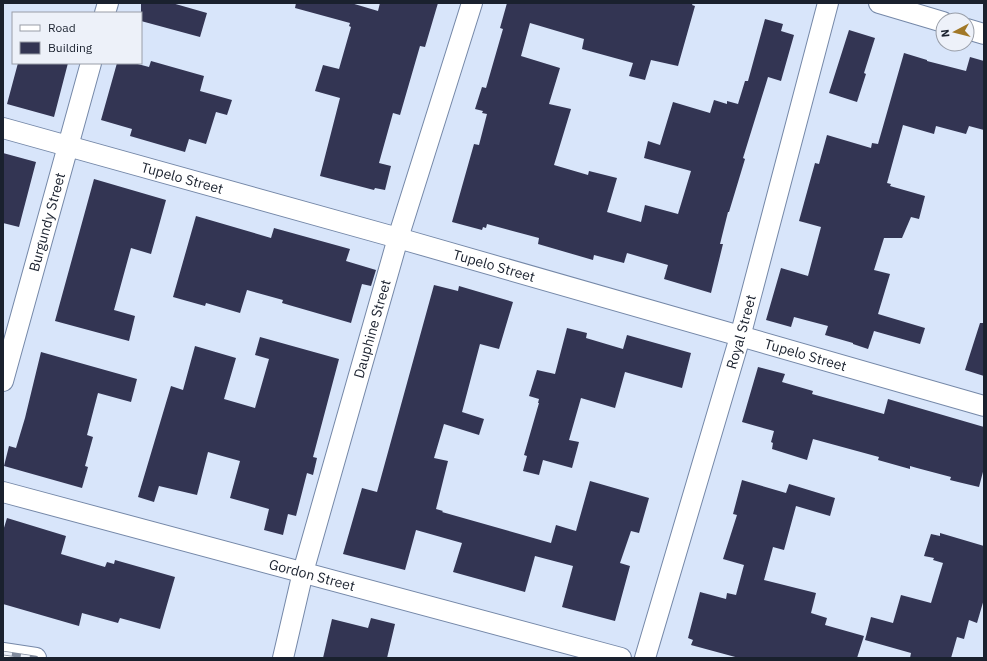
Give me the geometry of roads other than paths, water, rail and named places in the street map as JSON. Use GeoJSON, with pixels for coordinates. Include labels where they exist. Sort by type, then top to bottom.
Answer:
{"type":"FeatureCollection","features":[{"type":"Feature","properties":{"kind":"street","name":"Dauphine Street"},"geometry":{"type":"LineString","coordinates":[[283,658],[303,572],[398,238],[472,3]]}},
{"type":"Feature","properties":{"kind":"street","name":"Royal Street"},"geometry":{"type":"LineString","coordinates":[[644,658],[740,337],[828,3]]}},
{"type":"Feature","properties":{"kind":"street"},"geometry":{"type":"LineString","coordinates":[[879,3],[935,20]]}},
{"type":"Feature","properties":{"kind":"street","name":"Burgundy Street"},"geometry":{"type":"LineString","coordinates":[[3,381],[91,64]]}},
{"type":"Feature","properties":{"kind":"street","name":"Tupelo Street"},"geometry":{"type":"LineString","coordinates":[[3,128],[398,238],[984,406]]}},
{"type":"Feature","properties":{"kind":"street","name":"Gordon Street"},"geometry":{"type":"LineString","coordinates":[[3,492],[621,658]]}},
{"type":"Feature","properties":{"kind":"street"},"geometry":{"type":"LineString","coordinates":[[3,653],[36,658]]}},
{"type":"Feature","properties":{"kind":"railway"},"geometry":{"type":"LineString","coordinates":[[3,653],[36,658]]}}]}
